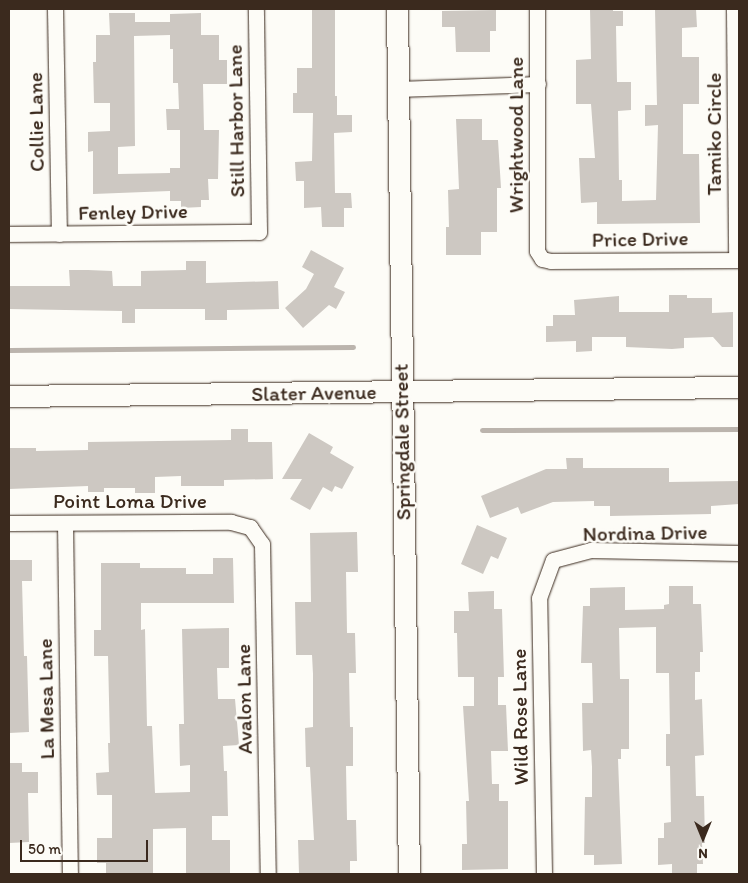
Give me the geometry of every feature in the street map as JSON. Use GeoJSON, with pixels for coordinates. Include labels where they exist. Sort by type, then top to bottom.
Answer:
{"type":"FeatureCollection","features":[{"type":"Feature","properties":{"kind":"street","name":"Collie Lane"},"geometry":{"type":"LineString","coordinates":[[55,9],[58,234]]}},
{"type":"Feature","properties":{"kind":"street","name":"Still Harbor Lane"},"geometry":{"type":"LineString","coordinates":[[256,9],[259,232]]}},
{"type":"Feature","properties":{"kind":"street","name":"Springdale Street"},"geometry":{"type":"LineString","coordinates":[[397,9],[409,874]]}},
{"type":"Feature","properties":{"kind":"street","name":"Wrightwood Lane"},"geometry":{"type":"LineString","coordinates":[[537,9],[537,251],[542,260]]}},
{"type":"Feature","properties":{"kind":"street","name":"Tamiko Circle"},"geometry":{"type":"LineString","coordinates":[[734,9],[737,260]]}},
{"type":"Feature","properties":{"kind":"street"},"geometry":{"type":"LineString","coordinates":[[398,89],[538,84]]}},
{"type":"Feature","properties":{"kind":"street","name":"Fenley Drive"},"geometry":{"type":"LineString","coordinates":[[9,234],[259,232]]}},
{"type":"Feature","properties":{"kind":"street","name":"Price Drive"},"geometry":{"type":"LineString","coordinates":[[542,260],[551,262],[737,260]]}},
{"type":"Feature","properties":{"kind":"street","name":"Slater Avenue"},"geometry":{"type":"LineString","coordinates":[[9,396],[739,387]]}},
{"type":"Feature","properties":{"kind":"street","name":"Point Loma Drive"},"geometry":{"type":"LineString","coordinates":[[9,523],[231,522],[250,527]]}},
{"type":"Feature","properties":{"kind":"street","name":"La Mesa Lane"},"geometry":{"type":"LineString","coordinates":[[65,523],[70,874]]}},
{"type":"Feature","properties":{"kind":"street","name":"Avalon Lane"},"geometry":{"type":"LineString","coordinates":[[250,527],[262,544],[268,874]]}},
{"type":"Feature","properties":{"kind":"street","name":"Nordina Drive"},"geometry":{"type":"LineString","coordinates":[[553,560],[591,550],[739,553]]}},
{"type":"Feature","properties":{"kind":"street","name":"Wild Rose Lane"},"geometry":{"type":"LineString","coordinates":[[544,874],[540,598],[553,560]]}},
{"type":"Feature","properties":{"kind":"building"},"geometry":{"type":"Polygon","coordinates":[[[312,9],[335,9],[335,96],[337,96],[337,115],[352,115],[352,132],[334,133],[335,193],[351,193],[352,208],[344,208],[344,227],[322,227],[321,207],[304,208],[304,181],[296,181],[295,162],[312,161],[313,113],[293,113],[293,93],[297,93],[297,68],[312,68],[312,9]]]}},
{"type":"Feature","properties":{"kind":"building"},"geometry":{"type":"Polygon","coordinates":[[[590,9],[623,11],[623,26],[616,26],[617,82],[631,82],[631,110],[618,111],[619,180],[622,180],[622,201],[656,200],[658,125],[645,126],[645,105],[657,105],[655,9],[696,9],[697,27],[682,28],[682,57],[699,57],[699,104],[683,104],[683,154],[699,154],[700,223],[597,224],[597,202],[581,203],[579,158],[595,158],[591,104],[576,104],[576,60],[591,59],[590,9]]]}},
{"type":"Feature","properties":{"kind":"building"},"geometry":{"type":"Polygon","coordinates":[[[496,10],[496,31],[490,31],[490,52],[456,52],[455,27],[442,27],[442,11],[496,10]]]}},
{"type":"Feature","properties":{"kind":"building"},"geometry":{"type":"Polygon","coordinates":[[[109,13],[135,13],[135,22],[170,22],[170,14],[201,13],[201,35],[219,35],[219,60],[227,60],[227,84],[203,84],[204,130],[219,130],[218,179],[208,179],[209,200],[201,200],[201,207],[181,208],[181,201],[170,201],[170,191],[93,194],[93,151],[88,152],[88,132],[110,131],[110,103],[94,103],[93,62],[96,62],[96,35],[110,35],[109,13]],[[170,35],[134,36],[135,146],[118,147],[118,174],[170,173],[170,168],[180,168],[180,130],[167,130],[166,109],[179,109],[178,83],[173,83],[173,49],[170,49],[170,35]]]}},
{"type":"Feature","properties":{"kind":"building"},"geometry":{"type":"Polygon","coordinates":[[[456,119],[482,119],[482,140],[498,140],[501,188],[497,188],[497,232],[481,232],[481,255],[446,255],[446,227],[449,227],[448,190],[459,189],[456,119]]]}},
{"type":"Feature","properties":{"kind":"building"},"geometry":{"type":"Polygon","coordinates":[[[311,250],[344,268],[334,287],[345,292],[336,309],[329,305],[303,328],[285,308],[306,289],[314,274],[302,267],[311,250]]]}},
{"type":"Feature","properties":{"kind":"building"},"geometry":{"type":"Polygon","coordinates":[[[186,261],[206,261],[206,283],[278,281],[279,309],[227,310],[227,320],[205,320],[205,309],[135,309],[135,323],[122,323],[122,311],[9,309],[9,286],[70,286],[69,270],[88,270],[112,271],[113,286],[141,286],[141,271],[186,270],[186,261]]]}},
{"type":"Feature","properties":{"kind":"building"},"geometry":{"type":"Polygon","coordinates":[[[669,295],[687,295],[687,298],[712,298],[712,313],[733,312],[733,347],[722,347],[713,337],[684,338],[684,348],[672,349],[626,347],[626,337],[592,337],[592,351],[576,352],[576,341],[546,342],[546,326],[553,326],[553,315],[575,315],[574,300],[619,296],[619,312],[669,312],[669,295]]]}},
{"type":"Feature","properties":{"kind":"building"},"geometry":{"type":"Polygon","coordinates":[[[231,429],[248,429],[248,442],[272,442],[273,479],[224,480],[224,486],[181,486],[181,476],[155,477],[155,493],[135,493],[135,488],[104,488],[104,492],[88,492],[88,486],[9,489],[9,448],[36,448],[36,451],[88,450],[88,442],[231,440],[231,429]]]}},
{"type":"Feature","properties":{"kind":"building"},"geometry":{"type":"Polygon","coordinates":[[[309,433],[333,447],[330,453],[354,467],[342,489],[335,486],[332,492],[323,487],[310,510],[290,499],[302,479],[282,479],[309,433]]]}},
{"type":"Feature","properties":{"kind":"building"},"geometry":{"type":"Polygon","coordinates":[[[566,458],[583,458],[583,468],[669,468],[669,482],[739,481],[739,504],[711,506],[711,514],[610,516],[610,506],[594,506],[594,501],[553,502],[521,514],[518,507],[490,518],[481,496],[546,469],[567,469],[566,458]]]}},
{"type":"Feature","properties":{"kind":"building"},"geometry":{"type":"Polygon","coordinates":[[[477,525],[507,538],[498,559],[491,556],[483,574],[461,564],[477,525]]]}},
{"type":"Feature","properties":{"kind":"building"},"geometry":{"type":"Polygon","coordinates":[[[357,532],[358,572],[346,572],[347,633],[355,633],[356,673],[349,673],[350,727],[353,727],[353,766],[346,766],[347,820],[356,820],[357,861],[350,861],[350,874],[299,874],[298,840],[314,840],[310,767],[306,767],[305,728],[313,727],[313,674],[312,655],[296,655],[295,602],[311,602],[310,533],[357,532]]]}},
{"type":"Feature","properties":{"kind":"building"},"geometry":{"type":"Polygon","coordinates":[[[213,558],[233,558],[234,603],[141,603],[141,630],[145,629],[147,726],[152,726],[155,793],[190,792],[190,765],[180,766],[179,724],[184,724],[182,629],[229,628],[229,668],[217,668],[218,699],[235,699],[239,745],[223,746],[224,771],[227,771],[228,816],[212,816],[212,840],[230,840],[230,874],[186,874],[186,828],[153,829],[153,874],[106,874],[106,863],[97,863],[97,838],[112,838],[112,795],[97,795],[96,773],[109,772],[108,743],[110,743],[108,656],[94,656],[94,630],[101,630],[101,563],[140,563],[140,568],[186,568],[186,574],[213,574],[213,558]]]}},
{"type":"Feature","properties":{"kind":"building"},"geometry":{"type":"Polygon","coordinates":[[[9,560],[32,560],[32,581],[22,581],[24,656],[27,656],[29,732],[9,733],[9,560]]]}},
{"type":"Feature","properties":{"kind":"building"},"geometry":{"type":"Polygon","coordinates":[[[669,586],[693,586],[693,604],[701,604],[703,652],[700,652],[700,672],[695,672],[695,700],[702,699],[704,755],[695,756],[696,796],[704,796],[705,843],[702,843],[703,864],[697,864],[697,874],[672,874],[672,864],[658,865],[658,838],[664,838],[664,823],[671,822],[670,766],[666,766],[666,734],[670,734],[669,673],[656,673],[656,627],[619,628],[620,679],[629,679],[629,749],[621,749],[621,759],[618,759],[622,864],[594,865],[594,855],[584,855],[585,797],[592,797],[592,767],[591,750],[583,751],[582,703],[593,703],[592,663],[581,663],[583,606],[590,606],[590,588],[625,587],[625,610],[664,609],[664,605],[669,604],[669,586]]]}},
{"type":"Feature","properties":{"kind":"building"},"geometry":{"type":"Polygon","coordinates":[[[494,591],[494,609],[502,609],[504,677],[498,677],[498,705],[506,705],[508,751],[491,751],[492,784],[499,784],[499,801],[508,801],[508,869],[462,870],[462,844],[467,844],[466,801],[469,801],[463,706],[474,706],[474,677],[458,677],[457,633],[454,633],[454,611],[469,611],[468,592],[494,591]]]}},
{"type":"Feature","properties":{"kind":"building"},"geometry":{"type":"Polygon","coordinates":[[[9,763],[22,763],[22,772],[38,772],[38,793],[28,793],[29,842],[9,843],[9,763]]]}},
{"type":"Feature","properties":{"kind":"waterway"},"geometry":{"type":"LineString","coordinates":[[9,350],[353,347]]}},
{"type":"Feature","properties":{"kind":"waterway"},"geometry":{"type":"LineString","coordinates":[[482,430],[739,429]]}}]}
